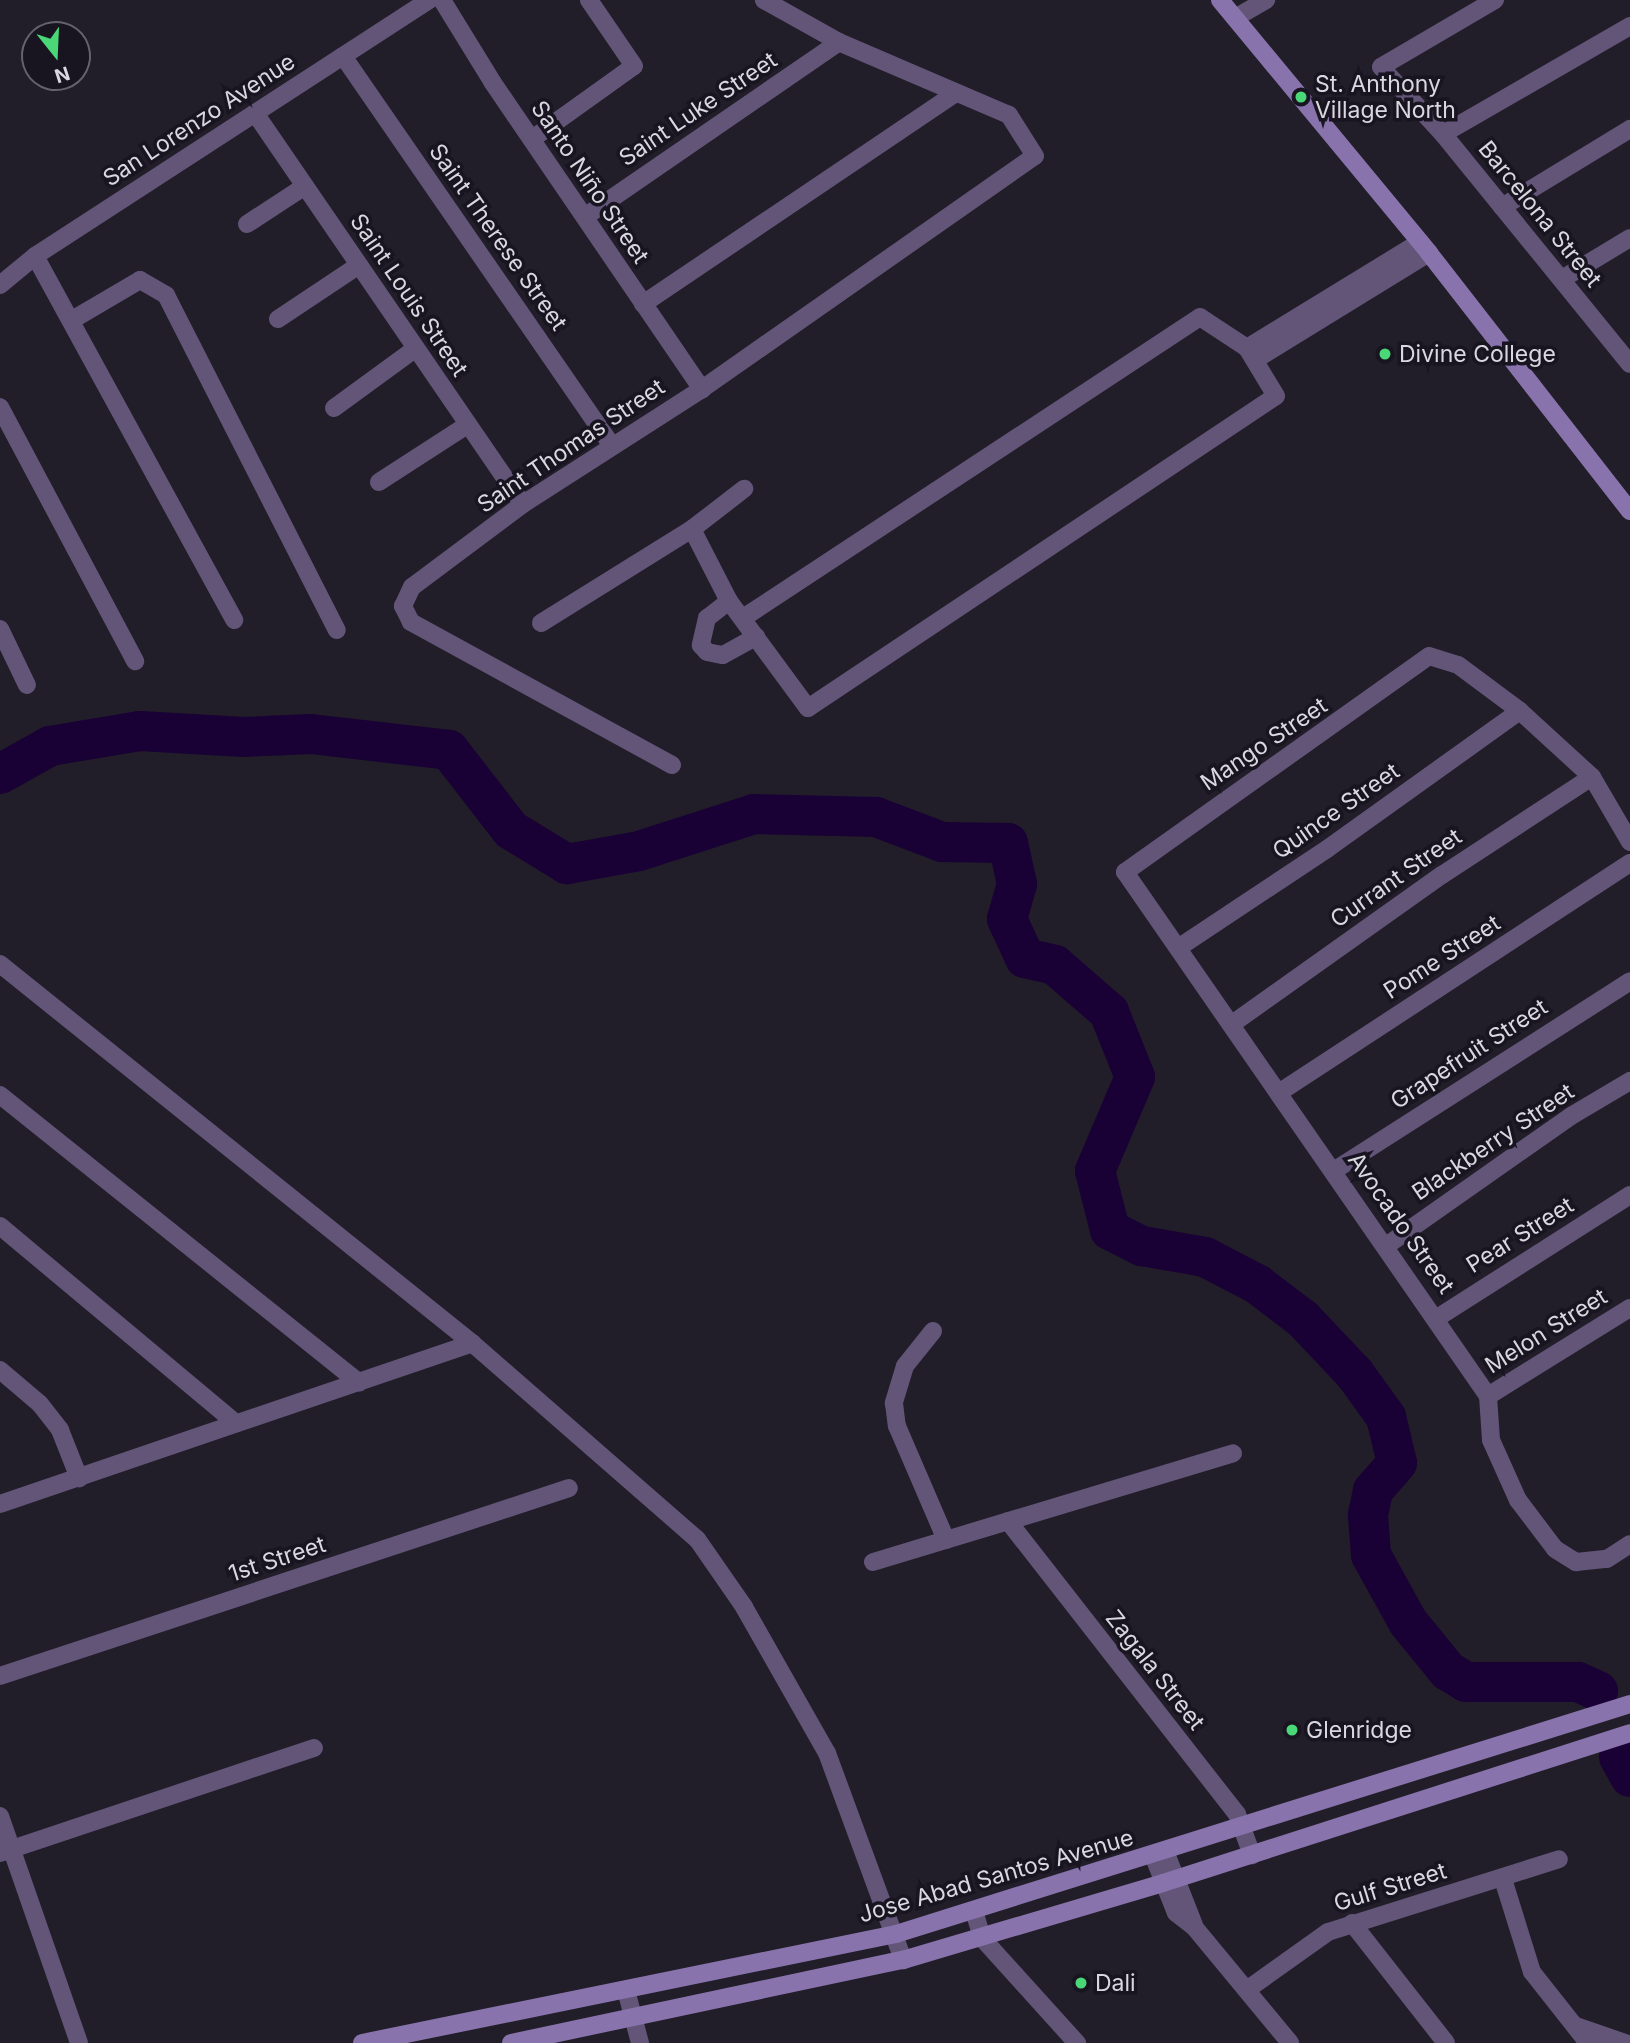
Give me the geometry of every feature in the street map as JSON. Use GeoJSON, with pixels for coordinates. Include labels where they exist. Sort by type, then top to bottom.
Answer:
{"type":"FeatureCollection","features":[{"type":"Feature","properties":{"kind":"main road"},"geometry":{"type":"LineString","coordinates":[[1220,0],[1424,248],[1630,511]]}},
{"type":"Feature","properties":{"kind":"main road","name":"Jose Abad Santos Avenue"},"geometry":{"type":"LineString","coordinates":[[362,2043],[895,1934],[974,1912],[1568,1726],[1630,1704]]}},
{"type":"Feature","properties":{"kind":"main road"},"geometry":{"type":"LineString","coordinates":[[511,2043],[903,1961],[1252,1855],[1630,1733]]}},
{"type":"Feature","properties":{"kind":"street","name":"San Lorenzo Avenue"},"geometry":{"type":"LineString","coordinates":[[0,285],[35,256],[429,0]]}},
{"type":"Feature","properties":{"kind":"street","name":"Santo Niño Street"},"geometry":{"type":"LineString","coordinates":[[442,0],[532,139],[702,388]]}},
{"type":"Feature","properties":{"kind":"street"},"geometry":{"type":"LineString","coordinates":[[532,139],[634,66],[589,0]]}},
{"type":"Feature","properties":{"kind":"street"},"geometry":{"type":"LineString","coordinates":[[764,0],[839,42],[953,95]]}},
{"type":"Feature","properties":{"kind":"street"},"geometry":{"type":"LineString","coordinates":[[1235,18],[1266,0]]}},
{"type":"Feature","properties":{"kind":"street","name":"Barcelona Street"},"geometry":{"type":"LineString","coordinates":[[1495,0],[1381,67],[1443,134],[1562,279],[1624,345],[1630,364]]}},
{"type":"Feature","properties":{"kind":"street"},"geometry":{"type":"LineString","coordinates":[[1443,134],[1630,26]]}},
{"type":"Feature","properties":{"kind":"street","name":"Saint Luke Street"},"geometry":{"type":"LineString","coordinates":[[586,216],[839,42]]}},
{"type":"Feature","properties":{"kind":"street","name":"Saint Therese Street"},"geometry":{"type":"LineString","coordinates":[[343,56],[612,446]]}},
{"type":"Feature","properties":{"kind":"street"},"geometry":{"type":"LineString","coordinates":[[643,304],[953,95]]}},
{"type":"Feature","properties":{"kind":"street","name":"Saint Thomas Street"},"geometry":{"type":"LineString","coordinates":[[672,765],[411,622],[403,606],[412,587],[523,504],[702,388],[1035,156],[1009,115],[953,95]]}},
{"type":"Feature","properties":{"kind":"street","name":"Saint Louis Street"},"geometry":{"type":"LineString","coordinates":[[255,113],[523,504]]}},
{"type":"Feature","properties":{"kind":"street"},"geometry":{"type":"LineString","coordinates":[[1503,207],[1630,129]]}},
{"type":"Feature","properties":{"kind":"street"},"geometry":{"type":"LineString","coordinates":[[247,224],[305,186]]}},
{"type":"Feature","properties":{"kind":"street"},"geometry":{"type":"LineString","coordinates":[[1562,279],[1630,238]]}},
{"type":"Feature","properties":{"kind":"street"},"geometry":{"type":"LineString","coordinates":[[1251,354],[1424,248]]}},
{"type":"Feature","properties":{"kind":"street"},"geometry":{"type":"LineString","coordinates":[[35,256],[234,620]]}},
{"type":"Feature","properties":{"kind":"street"},"geometry":{"type":"LineString","coordinates":[[278,319],[359,265]]}},
{"type":"Feature","properties":{"kind":"street"},"geometry":{"type":"LineString","coordinates":[[72,320],[140,280],[166,295],[337,630]]}},
{"type":"Feature","properties":{"kind":"street"},"geometry":{"type":"LineString","coordinates":[[692,529],[729,601],[808,708],[1276,396],[1251,354],[1200,317],[743,618]]}},
{"type":"Feature","properties":{"kind":"street"},"geometry":{"type":"LineString","coordinates":[[334,408],[415,349]]}},
{"type":"Feature","properties":{"kind":"street"},"geometry":{"type":"LineString","coordinates":[[0,407],[135,662]]}},
{"type":"Feature","properties":{"kind":"street"},"geometry":{"type":"LineString","coordinates":[[379,482],[467,425]]}},
{"type":"Feature","properties":{"kind":"street"},"geometry":{"type":"LineString","coordinates":[[541,623],[692,529],[744,489]]}},
{"type":"Feature","properties":{"kind":"street"},"geometry":{"type":"LineString","coordinates":[[729,601],[707,618],[701,645],[707,652],[723,655],[756,637]]}},
{"type":"Feature","properties":{"kind":"street"},"geometry":{"type":"LineString","coordinates":[[0,629],[27,685]]}},
{"type":"Feature","properties":{"kind":"street","name":"Mango Street"},"geometry":{"type":"LineString","coordinates":[[1125,872],[1429,656],[1458,665],[1520,711]]}},
{"type":"Feature","properties":{"kind":"street"},"geometry":{"type":"LineString","coordinates":[[1520,711],[1592,777],[1630,842]]}},
{"type":"Feature","properties":{"kind":"street","name":"Quince Street"},"geometry":{"type":"LineString","coordinates":[[1178,948],[1327,849],[1520,711]]}},
{"type":"Feature","properties":{"kind":"street","name":"Currant Street"},"geometry":{"type":"LineString","coordinates":[[1232,1024],[1442,875],[1592,777]]}},
{"type":"Feature","properties":{"kind":"street","name":"Pome Street"},"geometry":{"type":"LineString","coordinates":[[1280,1092],[1630,863]]}},
{"type":"Feature","properties":{"kind":"street","name":"Avocado Street"},"geometry":{"type":"LineString","coordinates":[[1125,872],[1335,1170],[1488,1396],[1491,1440],[1518,1500],[1555,1549],[1576,1562],[1607,1559],[1630,1544]]}},
{"type":"Feature","properties":{"kind":"street"},"geometry":{"type":"LineString","coordinates":[[0,964],[472,1343],[621,1470],[708,1553],[744,1607],[827,1753],[903,1961]]}},
{"type":"Feature","properties":{"kind":"street","name":"Grapefruit Street"},"geometry":{"type":"LineString","coordinates":[[1335,1170],[1630,981]]}},
{"type":"Feature","properties":{"kind":"street","name":"Blackberry Street"},"geometry":{"type":"LineString","coordinates":[[1386,1246],[1571,1116],[1630,1081]]}},
{"type":"Feature","properties":{"kind":"street"},"geometry":{"type":"LineString","coordinates":[[0,1095],[359,1383]]}},
{"type":"Feature","properties":{"kind":"street","name":"Pear Street"},"geometry":{"type":"LineString","coordinates":[[1437,1318],[1630,1195]]}},
{"type":"Feature","properties":{"kind":"street"},"geometry":{"type":"LineString","coordinates":[[0,1226],[236,1423]]}},
{"type":"Feature","properties":{"kind":"street","name":"Melon Street"},"geometry":{"type":"LineString","coordinates":[[1488,1396],[1630,1308]]}},
{"type":"Feature","properties":{"kind":"street"},"geometry":{"type":"LineString","coordinates":[[933,1331],[905,1366],[894,1403],[897,1426],[946,1540]]}},
{"type":"Feature","properties":{"kind":"street"},"geometry":{"type":"LineString","coordinates":[[0,1504],[472,1343]]}},
{"type":"Feature","properties":{"kind":"street"},"geometry":{"type":"LineString","coordinates":[[0,1370],[40,1404],[60,1430],[79,1478]]}},
{"type":"Feature","properties":{"kind":"street"},"geometry":{"type":"LineString","coordinates":[[873,1562],[1233,1453]]}},
{"type":"Feature","properties":{"kind":"street","name":"1st Street"},"geometry":{"type":"LineString","coordinates":[[0,1676],[569,1488]]}},
{"type":"Feature","properties":{"kind":"street","name":"Zagala Street"},"geometry":{"type":"LineString","coordinates":[[1008,1521],[1237,1814],[1252,1855]]}},
{"type":"Feature","properties":{"kind":"street"},"geometry":{"type":"LineString","coordinates":[[6,1851],[314,1748]]}},
{"type":"Feature","properties":{"kind":"street"},"geometry":{"type":"LineString","coordinates":[[0,1816],[6,1851],[79,2043]]}},
{"type":"Feature","properties":{"kind":"street"},"geometry":{"type":"LineString","coordinates":[[1159,1853],[1176,1913],[1195,1928],[1290,2043]]}},
{"type":"Feature","properties":{"kind":"street","name":"Gulf Street"},"geometry":{"type":"LineString","coordinates":[[1248,1989],[1328,1932],[1559,1859]]}},
{"type":"Feature","properties":{"kind":"street"},"geometry":{"type":"LineString","coordinates":[[1503,1878],[1532,1972],[1588,2043]]}},
{"type":"Feature","properties":{"kind":"street"},"geometry":{"type":"LineString","coordinates":[[974,1912],[982,1938],[1077,2043]]}},
{"type":"Feature","properties":{"kind":"street"},"geometry":{"type":"LineString","coordinates":[[1352,1923],[1446,2043]]}},
{"type":"Feature","properties":{"kind":"street"},"geometry":{"type":"LineString","coordinates":[[626,1990],[640,2043]]}},
{"type":"Feature","properties":{"kind":"street"},"geometry":{"type":"LineString","coordinates":[[1574,2025],[1625,2043]]}},
{"type":"Feature","properties":{"kind":"waterway"},"geometry":{"type":"LineString","coordinates":[[0,774],[50,746],[140,731],[244,737],[311,734],[449,750],[511,830],[567,864],[639,851],[754,814],[876,817],[942,842],[1008,843],[1017,884],[1007,919],[1025,958],[1055,965],[1109,1012],[1135,1077],[1095,1171],[1110,1230],[1142,1246],[1205,1257],[1257,1284],[1303,1319],[1355,1374],[1386,1417],[1397,1463],[1373,1491],[1368,1515],[1371,1555],[1408,1622],[1448,1671],[1466,1682],[1578,1682],[1598,1691]]}},
{"type":"Feature","properties":{"kind":"waterway"},"geometry":{"type":"LineString","coordinates":[[1619,1757],[1630,1777]]}},
{"type":"Feature","properties":{"kind":"place","name":"St. Anthony Village North"},"geometry":{"type":"Point","coordinates":[1301,97]}},
{"type":"Feature","properties":{"kind":"place","name":"Divine College"},"geometry":{"type":"Point","coordinates":[1385,354]}},
{"type":"Feature","properties":{"kind":"place","name":"Glenridge"},"geometry":{"type":"Point","coordinates":[1292,1730]}},
{"type":"Feature","properties":{"kind":"place","name":"Dali"},"geometry":{"type":"Point","coordinates":[1081,1983]}}]}
